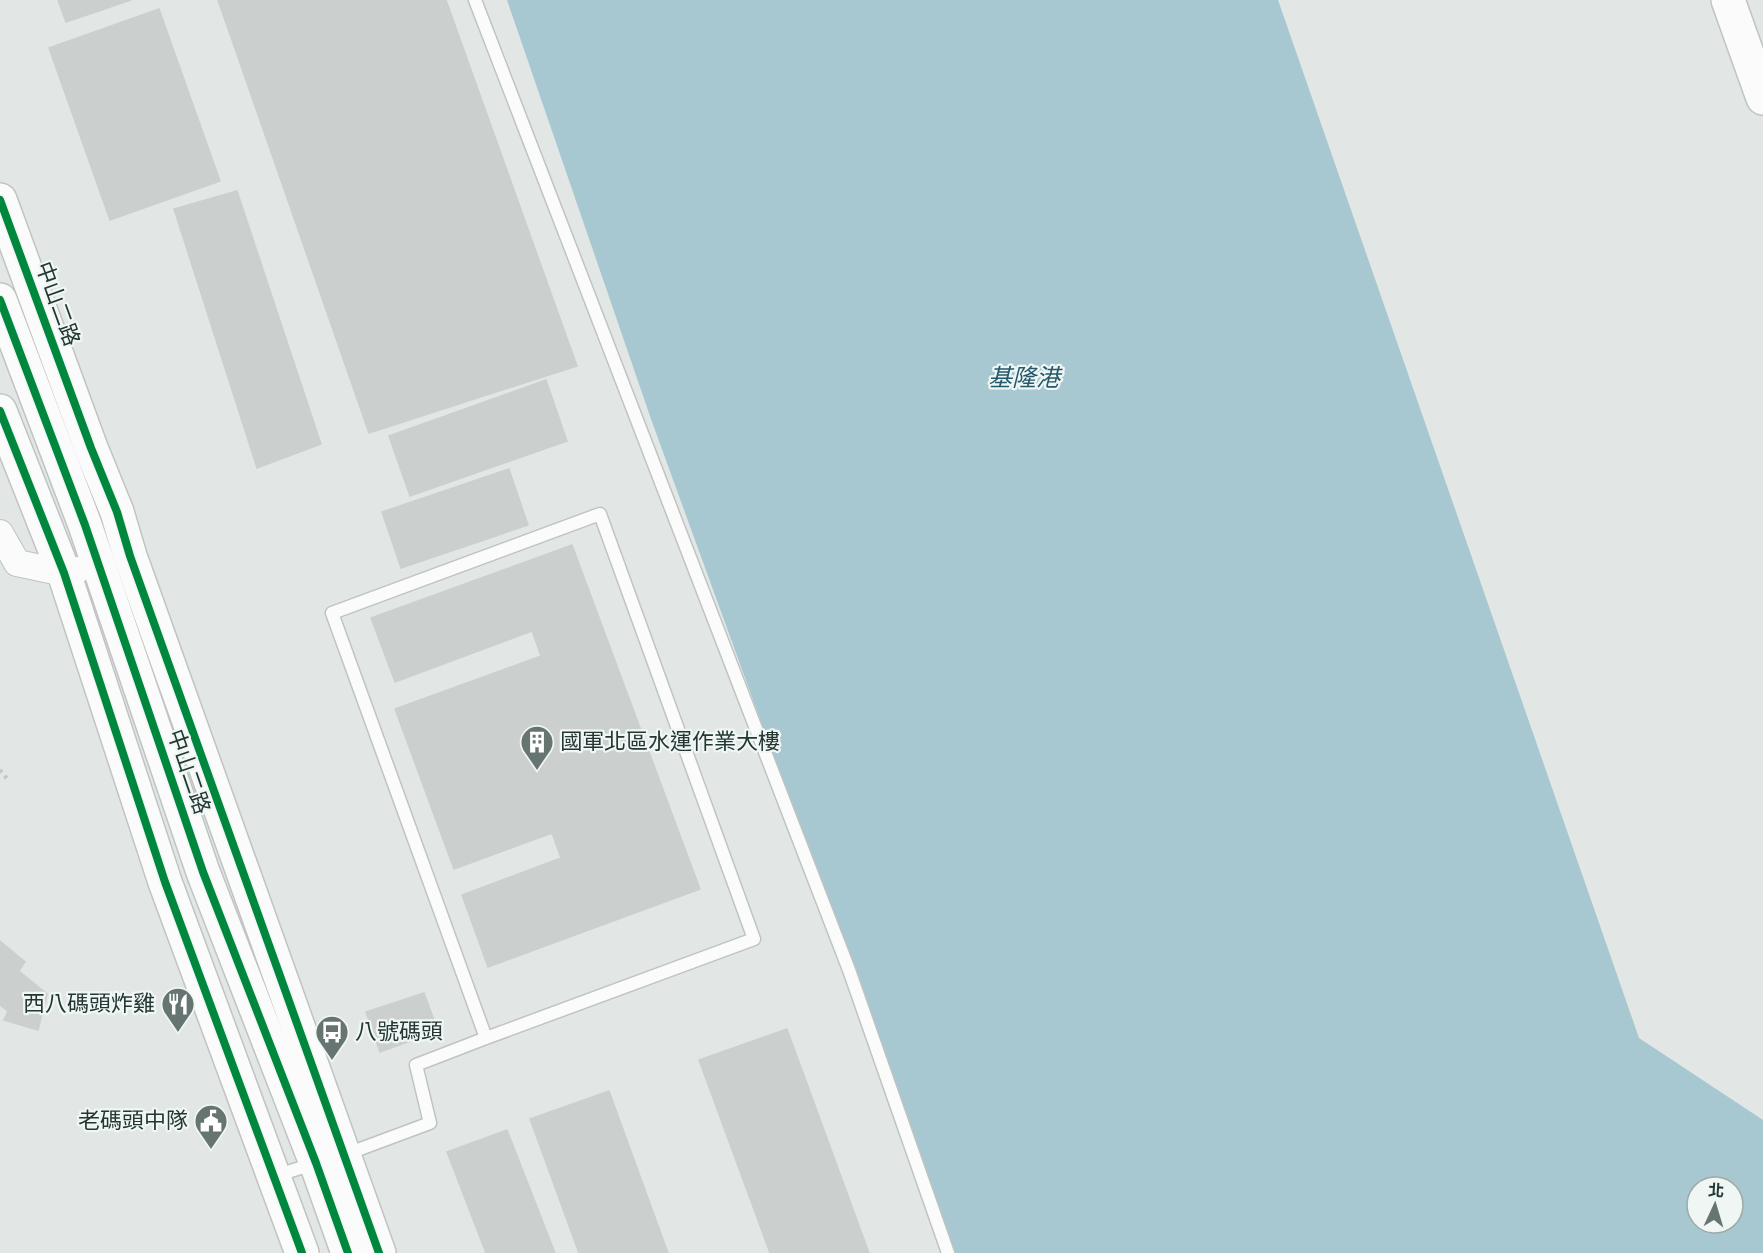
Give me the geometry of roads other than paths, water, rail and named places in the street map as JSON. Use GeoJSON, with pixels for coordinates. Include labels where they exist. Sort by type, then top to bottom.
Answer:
{"type":"FeatureCollection","features":[{"type":"Feature","properties":{"kind":"street"},"geometry":{"type":"LineString","coordinates":[[1728,0],[1763,98]]}},
{"type":"Feature","properties":{"kind":"street","name":"中山二路"},"geometry":{"type":"LineString","coordinates":[[0,200],[91,448],[117,512],[329,1159],[348,1253]]}},
{"type":"Feature","properties":{"kind":"street","name":"中山二路"},"geometry":{"type":"LineString","coordinates":[[0,300],[85,525],[203,872],[329,1159]]}},
{"type":"Feature","properties":{"kind":"street"},"geometry":{"type":"LineString","coordinates":[[0,411],[64,573],[165,882],[302,1253]]}},
{"type":"Feature","properties":{"kind":"street"},"geometry":{"type":"LineString","coordinates":[[0,533],[17,563],[64,573],[130,556]]}},
{"type":"Feature","properties":{"kind":"street"},"geometry":{"type":"LineString","coordinates":[[329,1159],[379,1253]]}},
{"type":"Feature","properties":{"kind":"lane"},"geometry":{"type":"LineString","coordinates":[[475,0],[849,970],[948,1253]]}},
{"type":"Feature","properties":{"kind":"lane"},"geometry":{"type":"LineString","coordinates":[[274,1177],[430,1123],[416,1065],[754,939],[600,514],[332,613],[486,1038]]}},
{"type":"Feature","properties":{"kind":"water","name":"基隆港"},"geometry":{"type":"Polygon","coordinates":[[[507,0],[1278,0],[1639,1038],[1763,1120],[1763,1253],[954,1253],[651,419],[507,0]]]}},
{"type":"Feature","properties":{"kind":"place","name":"國軍北區水運作業大樓"},"geometry":{"type":"Point","coordinates":[537,771]}},
{"type":"Feature","properties":{"kind":"place","name":"西八碼頭炸雞"},"geometry":{"type":"Point","coordinates":[178,1033]}},
{"type":"Feature","properties":{"kind":"place","name":"八號碼頭"},"geometry":{"type":"Point","coordinates":[332,1061]}},
{"type":"Feature","properties":{"kind":"place","name":"老碼頭中隊"},"geometry":{"type":"Point","coordinates":[211,1150]}}]}
